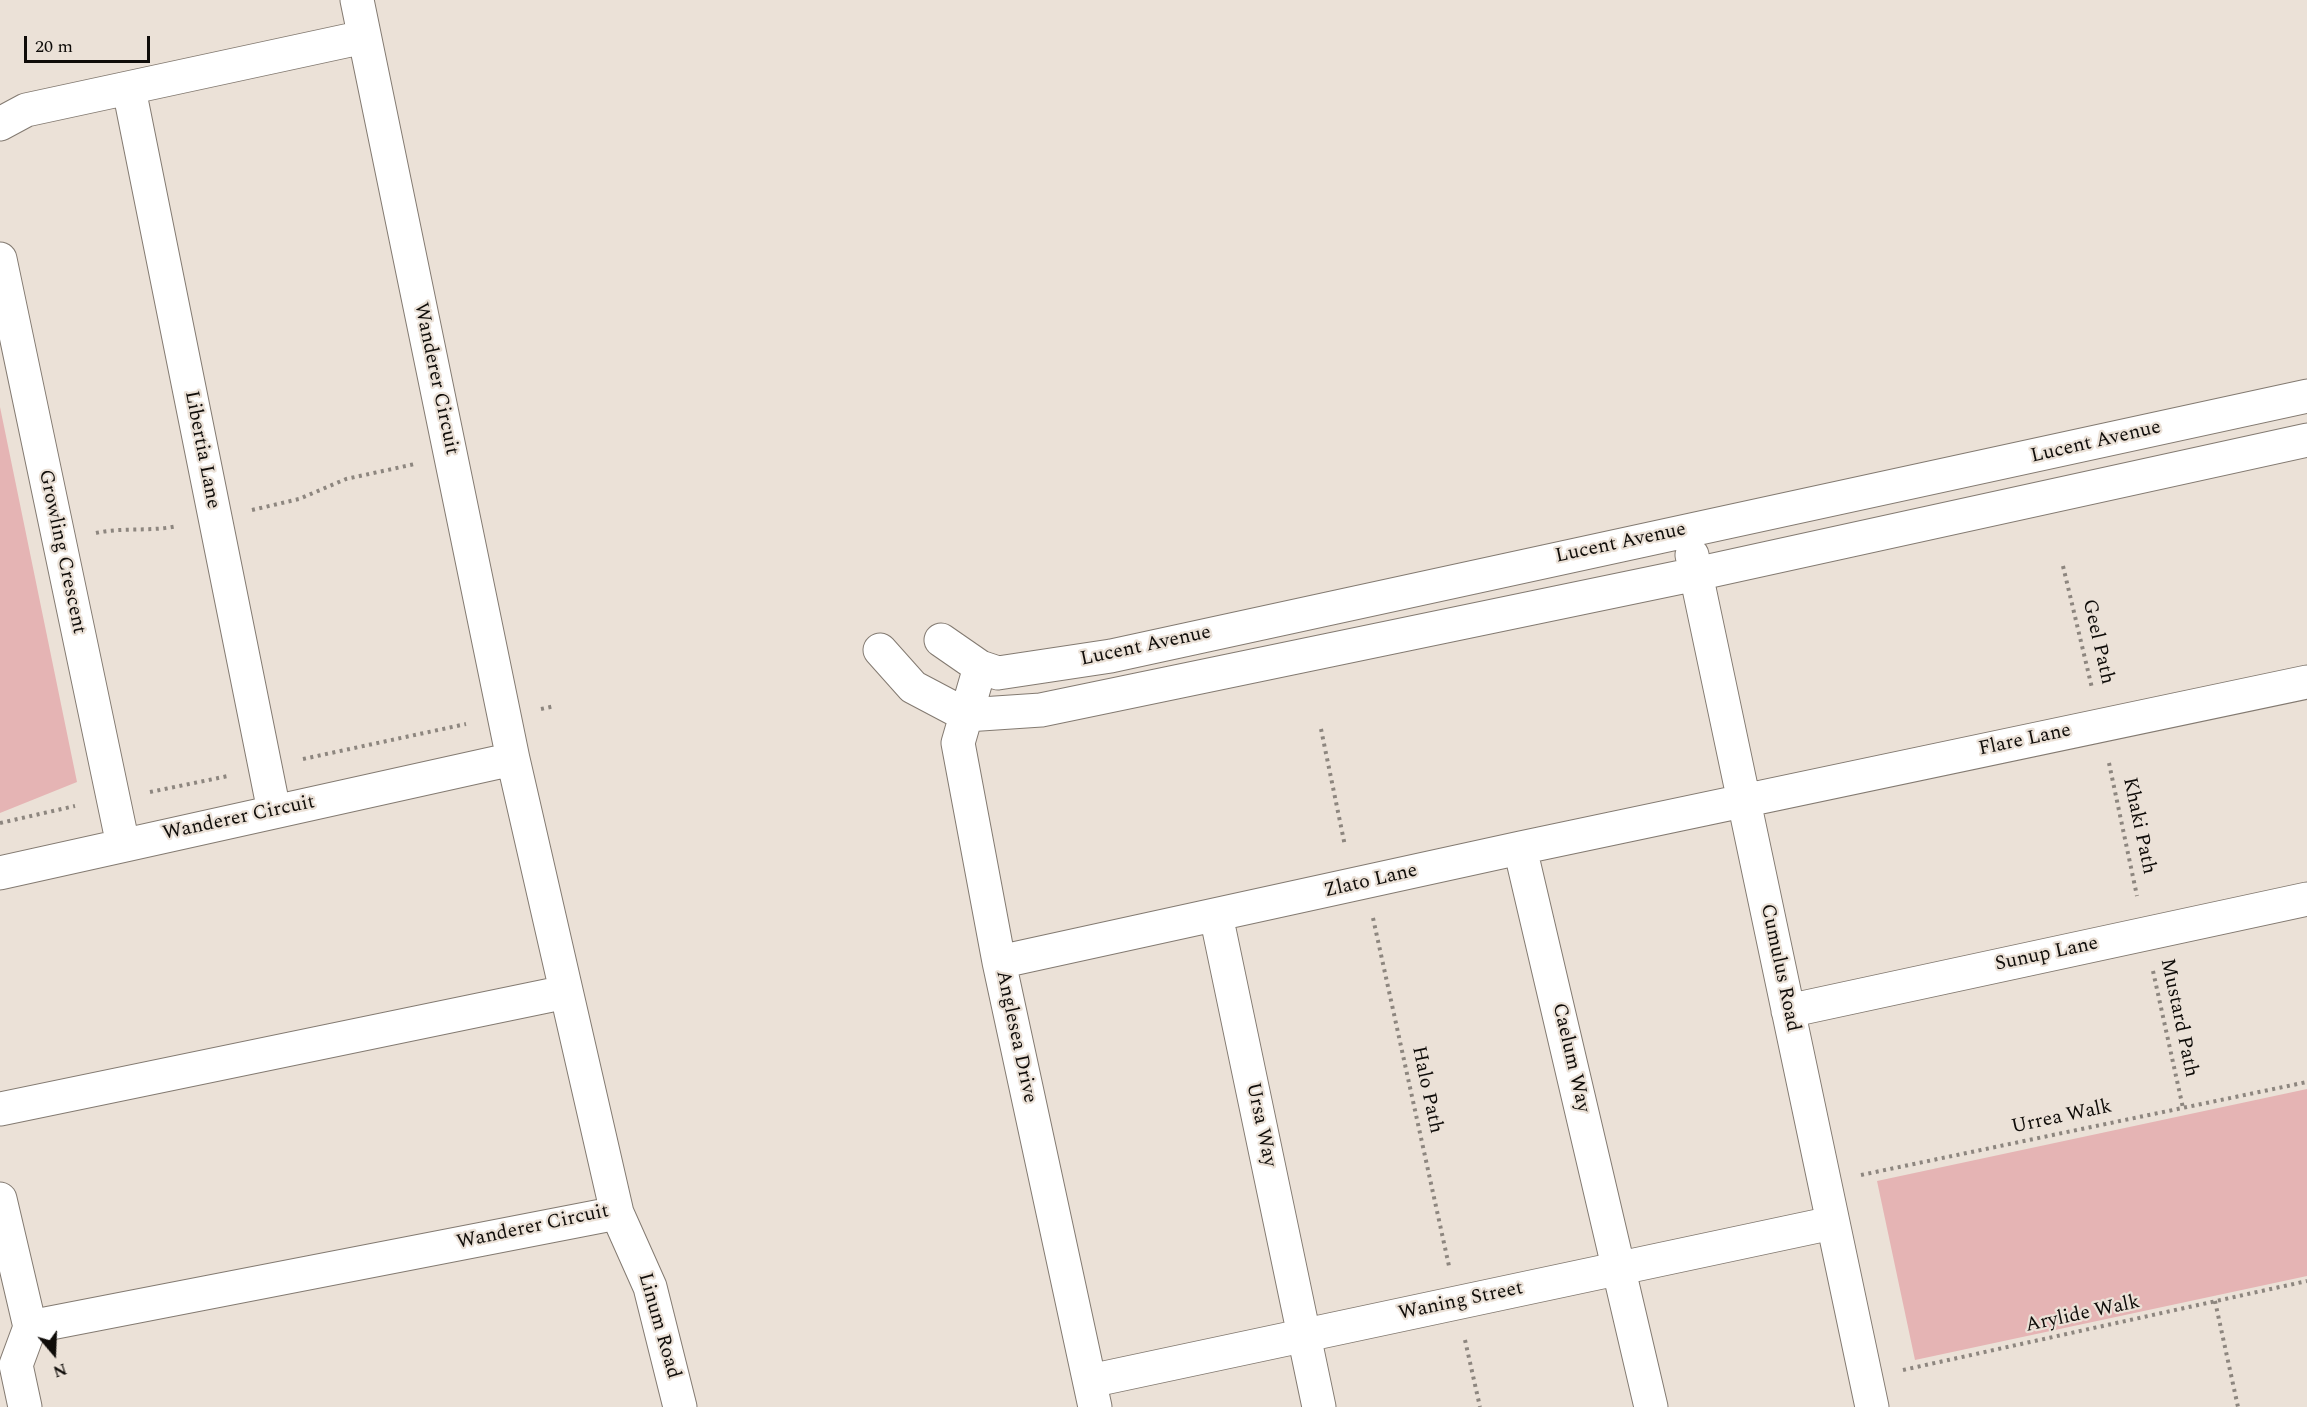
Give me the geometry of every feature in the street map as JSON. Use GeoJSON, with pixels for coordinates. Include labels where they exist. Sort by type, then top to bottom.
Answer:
{"type":"FeatureCollection","features":[{"type":"Feature","properties":{"kind":"street","name":"Wanderer Circuit"},"geometry":{"type":"LineString","coordinates":[[30,1327],[617,1213],[513,759],[357,0]]}},
{"type":"Feature","properties":{"kind":"street"},"geometry":{"type":"LineString","coordinates":[[0,124],[26,110],[364,37]]}},
{"type":"Feature","properties":{"kind":"street","name":"Libertia Lane"},"geometry":{"type":"LineString","coordinates":[[129,89],[274,812]]}},
{"type":"Feature","properties":{"kind":"street","name":"Growling Crescent"},"geometry":{"type":"LineString","coordinates":[[0,259],[123,845]]}},
{"type":"Feature","properties":{"kind":"street","name":"Lucent Avenue"},"geometry":{"type":"LineString","coordinates":[[941,640],[980,667],[998,673],[1112,656],[2307,396]]}},
{"type":"Feature","properties":{"kind":"street","name":"Lucent Avenue"},"geometry":{"type":"LineString","coordinates":[[966,715],[1041,710],[1696,574],[2307,440]]}},
{"type":"Feature","properties":{"kind":"street","name":"Cumulus Road"},"geometry":{"type":"LineString","coordinates":[[1686,530],[1869,1393]]}},
{"type":"Feature","properties":{"kind":"street"},"geometry":{"type":"LineString","coordinates":[[880,650],[913,687],[966,715]]}},
{"type":"Feature","properties":{"kind":"street","name":"Anglesea Drive"},"geometry":{"type":"LineString","coordinates":[[980,667],[958,743],[999,962],[1093,1394]]}},
{"type":"Feature","properties":{"kind":"street","name":"Flare Lane"},"geometry":{"type":"LineString","coordinates":[[1743,800],[2307,682]]}},
{"type":"Feature","properties":{"kind":"street","name":"Wanderer Circuit"},"geometry":{"type":"LineString","coordinates":[[0,873],[513,759]]}},
{"type":"Feature","properties":{"kind":"street","name":"Zlato Lane"},"geometry":{"type":"LineString","coordinates":[[999,962],[1743,800]]}},
{"type":"Feature","properties":{"kind":"street","name":"Caelum Way"},"geometry":{"type":"LineString","coordinates":[[1520,848],[1651,1407]]}},
{"type":"Feature","properties":{"kind":"street","name":"Sunup Lane"},"geometry":{"type":"LineString","coordinates":[[1788,1011],[2307,898]]}},
{"type":"Feature","properties":{"kind":"street","name":"Ursa Way"},"geometry":{"type":"LineString","coordinates":[[1216,915],[1319,1407]]}},
{"type":"Feature","properties":{"kind":"street"},"geometry":{"type":"LineString","coordinates":[[0,1109],[567,992]]}},
{"type":"Feature","properties":{"kind":"street"},"geometry":{"type":"LineString","coordinates":[[0,1199],[30,1327],[16,1365],[25,1407]]}},
{"type":"Feature","properties":{"kind":"street","name":"Linum Road"},"geometry":{"type":"LineString","coordinates":[[617,1213],[650,1287],[680,1407]]}},
{"type":"Feature","properties":{"kind":"street","name":"Waning Street"},"geometry":{"type":"LineString","coordinates":[[1093,1394],[1304,1335],[1832,1223]]}},
{"type":"Feature","properties":{"kind":"path"},"geometry":{"type":"LineString","coordinates":[[93,533],[114,529],[162,529],[215,519],[299,499],[346,479],[451,456]]}},
{"type":"Feature","properties":{"kind":"path","name":"Geel Path"},"geometry":{"type":"LineString","coordinates":[[2063,566],[2101,725]]}},
{"type":"Feature","properties":{"kind":"path","name":"Khaki Path"},"geometry":{"type":"LineString","coordinates":[[2101,725],[2145,934]]}},
{"type":"Feature","properties":{"kind":"path"},"geometry":{"type":"LineString","coordinates":[[1321,729],[1348,864],[1365,883]]}},
{"type":"Feature","properties":{"kind":"path","name":"Halo Path"},"geometry":{"type":"LineString","coordinates":[[1365,883],[1480,1407]]}},
{"type":"Feature","properties":{"kind":"path","name":"Mustard Path"},"geometry":{"type":"LineString","coordinates":[[2145,934],[2182,1108]]}},
{"type":"Feature","properties":{"kind":"path","name":"Urrea Walk"},"geometry":{"type":"LineString","coordinates":[[1824,1183],[2307,1082]]}},
{"type":"Feature","properties":{"kind":"path","name":"Arylide Walk"},"geometry":{"type":"LineString","coordinates":[[1869,1393],[2215,1301],[2307,1281]]}},
{"type":"Feature","properties":{"kind":"path"},"geometry":{"type":"LineString","coordinates":[[2215,1301],[2238,1407]]}},
{"type":"Feature","properties":{"kind":"shaded area"},"geometry":{"type":"Polygon","coordinates":[[[0,407],[77,782],[0,813],[0,407]]]}},
{"type":"Feature","properties":{"kind":"shaded area"},"geometry":{"type":"Polygon","coordinates":[[[2307,1089],[2307,1276],[1915,1360],[1877,1181],[2307,1089]]]}}]}
